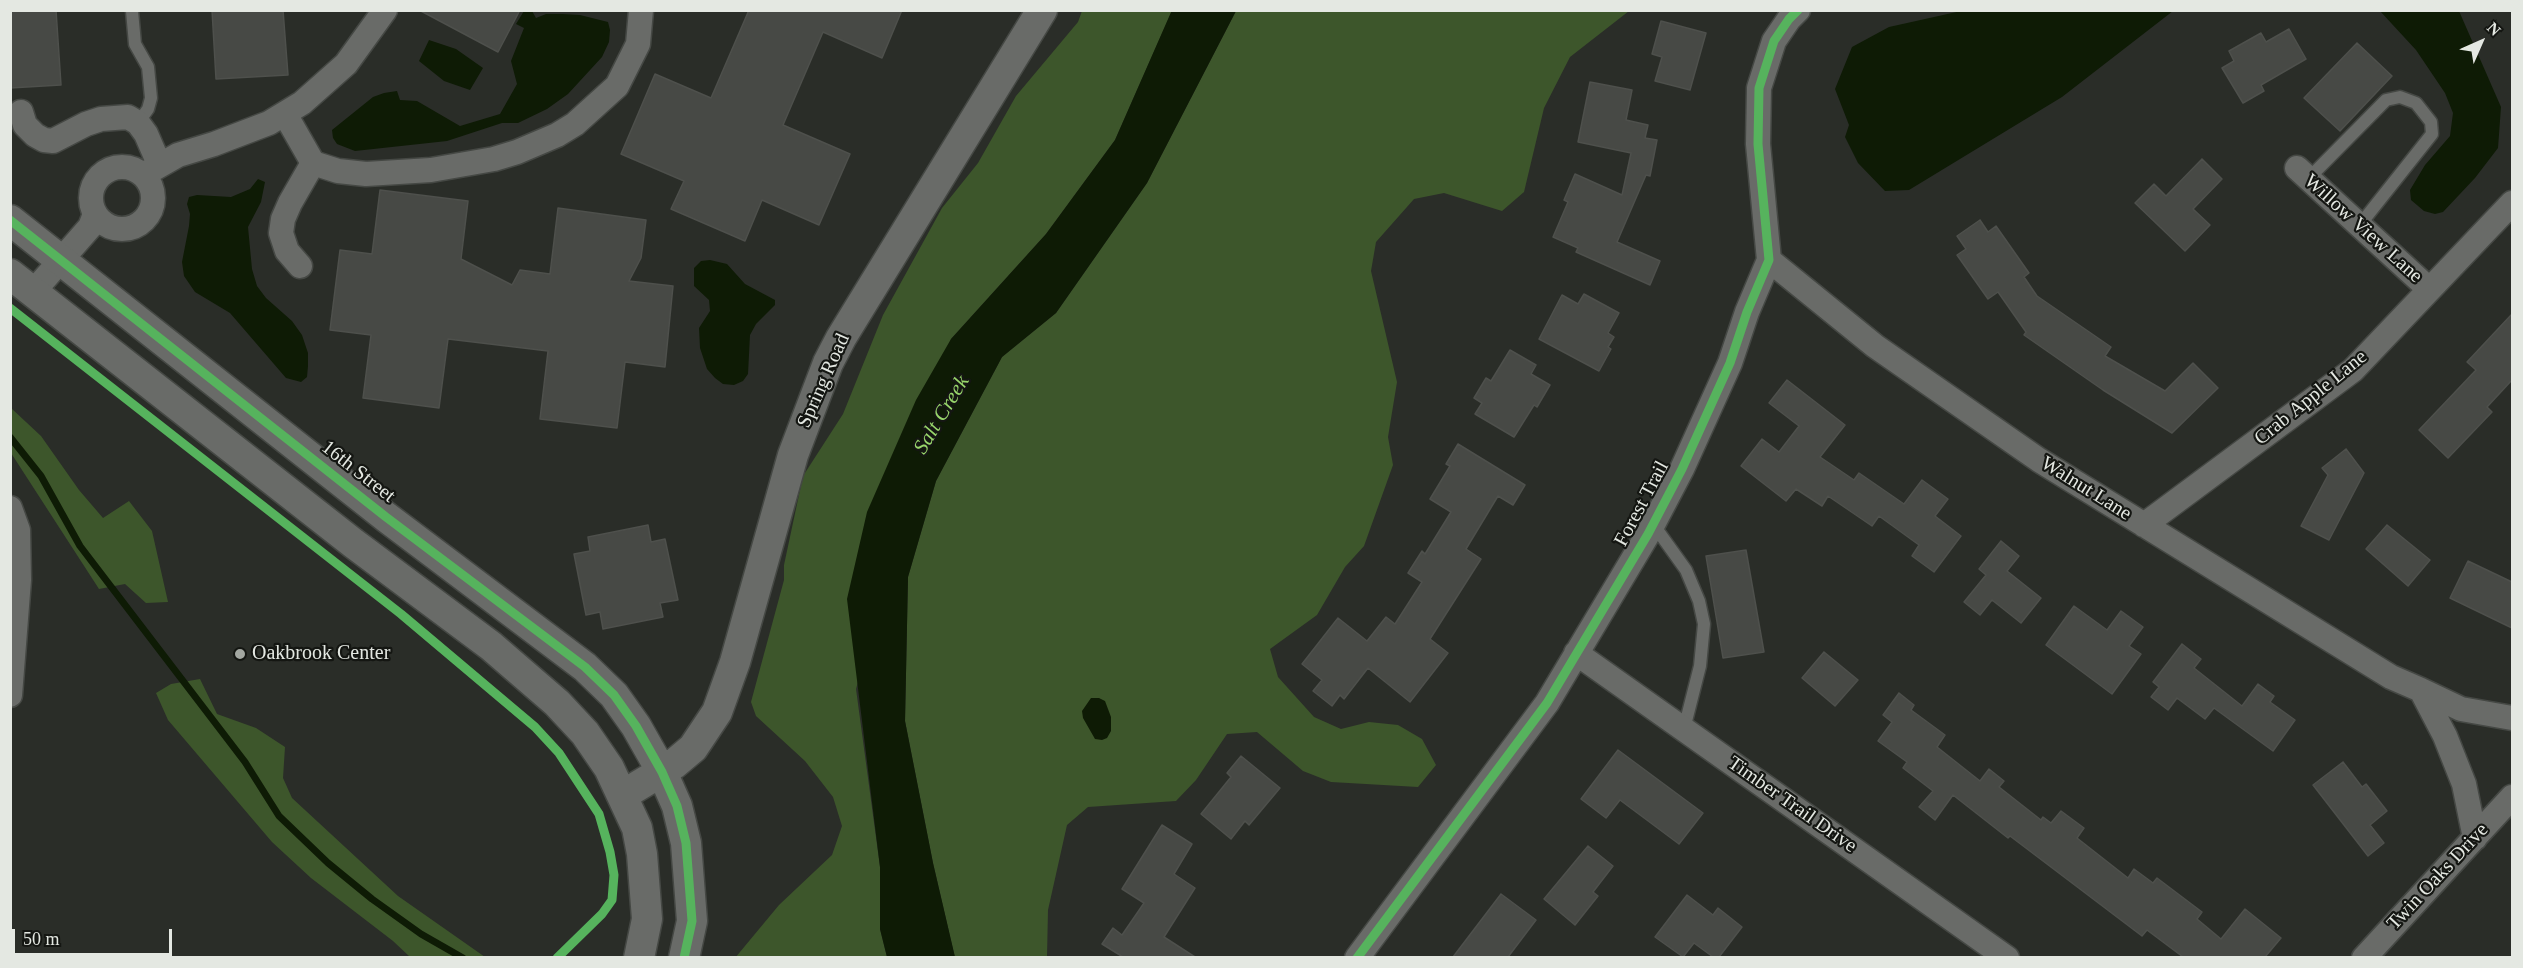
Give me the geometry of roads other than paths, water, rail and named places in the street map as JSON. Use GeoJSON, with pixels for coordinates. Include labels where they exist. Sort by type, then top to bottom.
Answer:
{"type":"FeatureCollection","features":[{"type":"Feature","properties":{"kind":"street"},"geometry":{"type":"LineString","coordinates":[[21,112],[25,125],[44,140],[53,141],[86,124],[102,119],[128,117],[138,123],[146,134],[151,170],[153,205],[149,215],[142,223],[132,228],[122,230],[103,221],[90,195],[98,177],[106,171],[125,167],[151,170],[186,152],[247,133],[285,114],[303,103],[346,64],[385,10]]}},
{"type":"Feature","properties":{"kind":"street"},"geometry":{"type":"LineString","coordinates":[[285,114],[313,163],[338,171],[366,174],[431,170],[494,159],[557,135],[590,113],[617,86],[638,44],[641,10]]}},
{"type":"Feature","properties":{"kind":"street","name":"Spring Road"},"geometry":{"type":"LineString","coordinates":[[623,795],[662,772],[693,748],[712,721],[725,696],[793,455],[828,363],[841,338],[1042,10]]}},
{"type":"Feature","properties":{"kind":"street","name":"Forest Trail"},"geometry":{"type":"LineString","coordinates":[[1357,957],[1547,703],[1653,524],[1682,469],[1730,363],[1747,312],[1769,260],[1758,144],[1759,88],[1774,41],[1798,10]]}},
{"type":"Feature","properties":{"kind":"street"},"geometry":{"type":"LineString","coordinates":[[300,266],[287,250],[281,233],[283,219],[290,203],[313,163]]}},
{"type":"Feature","properties":{"kind":"street","name":"Willow View Lane"},"geometry":{"type":"LineString","coordinates":[[2302,174],[2428,289]]}},
{"type":"Feature","properties":{"kind":"street","name":"Crab Apple Lane"},"geometry":{"type":"LineString","coordinates":[[2144,525],[2353,370],[2512,203]]}},
{"type":"Feature","properties":{"kind":"street","name":"16th Street"},"geometry":{"type":"LineString","coordinates":[[10,220],[386,517],[585,667],[614,695],[636,726],[662,772]]}},
{"type":"Feature","properties":{"kind":"street"},"geometry":{"type":"LineString","coordinates":[[103,221],[99,236],[67,265],[30,289],[353,543],[491,646],[557,703],[585,733],[609,768],[637,828],[642,854],[647,919],[639,957]]}},
{"type":"Feature","properties":{"kind":"street","name":"Walnut Lane"},"geometry":{"type":"LineString","coordinates":[[1769,260],[1908,370],[2039,460],[2144,525],[2391,677],[2461,709],[2512,718]]}},
{"type":"Feature","properties":{"kind":"street"},"geometry":{"type":"LineString","coordinates":[[10,508],[18,530],[19,580],[10,695]]}},
{"type":"Feature","properties":{"kind":"street","name":"Timber Trail Drive"},"geometry":{"type":"LineString","coordinates":[[1576,653],[2007,957]]}},
{"type":"Feature","properties":{"kind":"street"},"geometry":{"type":"LineString","coordinates":[[2421,690],[2445,736],[2464,784],[2475,837]]}},
{"type":"Feature","properties":{"kind":"street"},"geometry":{"type":"LineString","coordinates":[[662,772],[676,806],[686,843],[692,921],[684,957]]}},
{"type":"Feature","properties":{"kind":"street","name":"Twin Oaks Drive"},"geometry":{"type":"LineString","coordinates":[[2364,957],[2512,798]]}},
{"type":"Feature","properties":{"kind":"lane"},"geometry":{"type":"LineString","coordinates":[[132,11],[135,44],[148,68],[151,98],[148,109],[138,123]]}},
{"type":"Feature","properties":{"kind":"lane"},"geometry":{"type":"LineString","coordinates":[[2302,174],[2386,100],[2400,97],[2416,103],[2431,122],[2432,134],[2359,226]]}},
{"type":"Feature","properties":{"kind":"lane"},"geometry":{"type":"LineString","coordinates":[[1653,524],[1686,570],[1699,601],[1704,624],[1700,666],[1683,729]]}},
{"type":"Feature","properties":{"kind":"water","name":"Salt Creek"},"geometry":{"type":"Polygon","coordinates":[[[1172,10],[1236,11],[1147,183],[1056,313],[1002,357],[936,481],[908,577],[905,721],[933,863],[955,957],[887,957],[880,929],[880,867],[847,599],[867,512],[916,400],[951,339],[1046,234],[1115,140],[1172,10]]]}},
{"type":"Feature","properties":{"kind":"water"},"geometry":{"type":"Polygon","coordinates":[[[524,11],[532,11],[536,18],[546,14],[580,15],[608,22],[610,30],[609,42],[602,57],[568,94],[547,109],[518,123],[502,123],[447,141],[355,151],[337,144],[332,130],[373,97],[384,93],[397,91],[400,100],[417,101],[460,126],[500,114],[517,84],[511,61],[524,28],[516,24],[524,11]]]}},
{"type":"Feature","properties":{"kind":"water"},"geometry":{"type":"Polygon","coordinates":[[[1961,11],[2173,11],[2062,97],[1909,190],[1885,191],[1858,163],[1845,137],[1849,125],[1835,89],[1852,47],[1889,27],[1961,11]]]}},
{"type":"Feature","properties":{"kind":"water"},"geometry":{"type":"Polygon","coordinates":[[[2380,11],[2459,11],[2501,107],[2498,148],[2475,178],[2443,212],[2435,214],[2424,211],[2411,200],[2410,190],[2425,165],[2450,136],[2453,113],[2445,93],[2416,50],[2380,11]]]}},
{"type":"Feature","properties":{"kind":"water"},"geometry":{"type":"Polygon","coordinates":[[[429,40],[456,49],[483,68],[470,90],[444,81],[419,61],[429,40]]]}},
{"type":"Feature","properties":{"kind":"water"},"geometry":{"type":"Polygon","coordinates":[[[258,179],[265,182],[261,202],[248,227],[252,269],[257,286],[266,298],[292,321],[302,335],[308,353],[308,366],[307,377],[301,382],[286,378],[230,313],[195,292],[184,276],[182,262],[189,226],[190,214],[187,204],[189,197],[197,195],[231,197],[250,189],[258,179]]]}},
{"type":"Feature","properties":{"kind":"water"},"geometry":{"type":"Polygon","coordinates":[[[710,260],[727,264],[745,284],[775,300],[775,305],[756,324],[750,335],[748,374],[743,381],[734,385],[723,384],[715,378],[707,369],[700,348],[699,328],[710,311],[709,300],[694,286],[694,268],[701,261],[710,260]]]}},
{"type":"Feature","properties":{"kind":"water"},"geometry":{"type":"Polygon","coordinates":[[[1091,698],[1105,701],[1111,717],[1111,731],[1107,738],[1102,740],[1095,739],[1083,718],[1082,711],[1091,698]]]}},
{"type":"Feature","properties":{"kind":"waterway"},"geometry":{"type":"LineString","coordinates":[[10,437],[41,476],[80,546],[245,762],[279,816],[328,863],[372,899],[421,934],[463,958]]}},
{"type":"Feature","properties":{"kind":"place","name":"Oakbrook Center"},"geometry":{"type":"Point","coordinates":[240,654]}}]}
